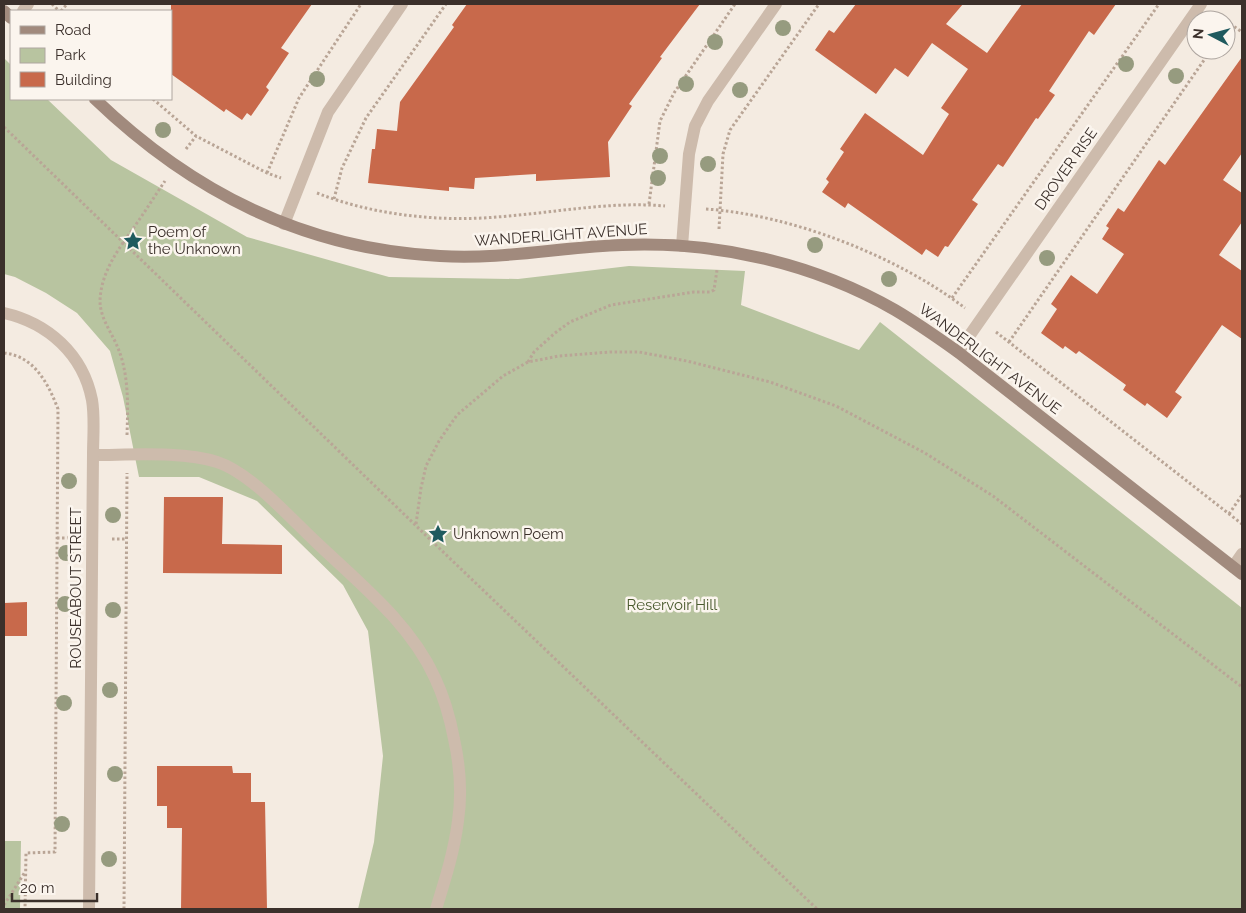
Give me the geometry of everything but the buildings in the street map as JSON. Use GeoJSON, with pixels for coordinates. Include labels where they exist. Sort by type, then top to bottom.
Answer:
{"type":"FeatureCollection","features":[{"type":"Feature","properties":{"kind":"street"},"geometry":{"type":"LineString","coordinates":[[284,224],[328,112],[402,4]]}},
{"type":"Feature","properties":{"kind":"street"},"geometry":{"type":"LineString","coordinates":[[682,246],[689,154],[694,126],[708,101],[776,4]]}},
{"type":"Feature","properties":{"kind":"street","name":"DROVER RISE"},"geometry":{"type":"LineString","coordinates":[[958,352],[1201,4]]}},
{"type":"Feature","properties":{"kind":"street","name":"WANDERLIGHT AVENUE"},"geometry":{"type":"LineString","coordinates":[[96,100],[141,141],[174,166],[224,196],[284,224],[360,246],[400,253],[479,257],[621,245],[682,246],[756,257],[828,278],[895,310],[958,352],[1238,570]]}},
{"type":"Feature","properties":{"kind":"street","name":"ROUSEABOUT STREET"},"geometry":{"type":"LineString","coordinates":[[4,313],[36,324],[62,343],[74,356],[88,386],[92,402],[90,909]]}},
{"type":"Feature","properties":{"kind":"street"},"geometry":{"type":"LineString","coordinates":[[93,455],[189,456],[218,462],[246,477],[379,602],[416,646],[435,677],[449,714],[460,783],[459,820],[454,851],[436,909]]}},
{"type":"Feature","properties":{"kind":"street"},"geometry":{"type":"LineString","coordinates":[[1238,570],[1242,554]]}},
{"type":"Feature","properties":{"kind":"path"},"geometry":{"type":"LineString","coordinates":[[267,173],[299,98],[360,4]]}},
{"type":"Feature","properties":{"kind":"path"},"geometry":{"type":"LineString","coordinates":[[334,199],[342,168],[366,118],[446,4]]}},
{"type":"Feature","properties":{"kind":"path"},"geometry":{"type":"LineString","coordinates":[[649,204],[660,121],[674,94],[735,4]]}},
{"type":"Feature","properties":{"kind":"path"},"geometry":{"type":"LineString","coordinates":[[952,298],[1159,4]]}},
{"type":"Feature","properties":{"kind":"path"},"geometry":{"type":"LineString","coordinates":[[1009,342],[1204,60]]}},
{"type":"Feature","properties":{"kind":"path"},"geometry":{"type":"LineString","coordinates":[[4,127],[817,909]]}},
{"type":"Feature","properties":{"kind":"path"},"geometry":{"type":"LineString","coordinates":[[124,909],[128,400],[118,348],[106,325],[100,303],[102,286],[111,261],[196,136]]}},
{"type":"Feature","properties":{"kind":"path"},"geometry":{"type":"LineString","coordinates":[[416,524],[426,466],[438,441],[457,415],[503,376],[528,362],[559,356],[639,352],[686,361],[770,382],[836,406],[925,452],[992,496],[1242,687]]}},
{"type":"Feature","properties":{"kind":"path"},"geometry":{"type":"LineString","coordinates":[[4,353],[25,360],[41,373],[51,390],[58,409],[55,852],[26,853],[25,909]]}},
{"type":"Feature","properties":{"kind":"path"},"geometry":{"type":"LineString","coordinates":[[1229,514],[1242,495]]}},
{"type":"Feature","properties":{"kind":"path"},"geometry":{"type":"LineString","coordinates":[[4,905],[26,870]]}},
{"type":"Feature","properties":{"kind":"green space","name":"Reservoir Hill"},"geometry":{"type":"Polygon","coordinates":[[[4,58],[10,64],[10,100],[48,100],[111,160],[247,237],[389,277],[518,279],[629,266],[745,271],[741,305],[859,350],[880,322],[1242,608],[1242,909],[358,909],[374,842],[383,756],[368,631],[343,585],[257,501],[199,477],[139,477],[123,397],[110,351],[77,313],[46,293],[15,277],[4,274],[4,58]]]}},
{"type":"Feature","properties":{"kind":"green space"},"geometry":{"type":"Polygon","coordinates":[[[4,841],[21,841],[20,909],[4,909],[4,841]]]}},
{"type":"Feature","properties":{"kind":"place","name":"Poem of the Unknown"},"geometry":{"type":"Point","coordinates":[133,241]}},
{"type":"Feature","properties":{"kind":"place","name":"Unknown Poem"},"geometry":{"type":"Point","coordinates":[438,534]}}]}
